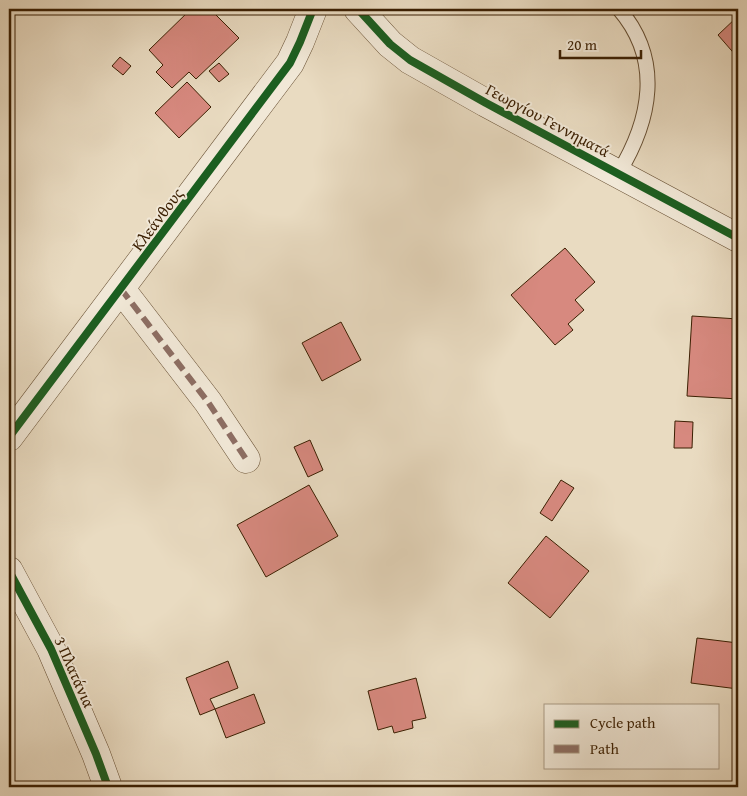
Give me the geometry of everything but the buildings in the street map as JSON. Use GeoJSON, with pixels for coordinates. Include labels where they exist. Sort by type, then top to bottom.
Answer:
{"type":"FeatureCollection","features":[{"type":"Feature","properties":{"kind":"street","name":"Κλεάνθους"},"geometry":{"type":"LineString","coordinates":[[9,437],[290,63],[313,9]]}},
{"type":"Feature","properties":{"kind":"street","name":"Γεωργίου Γεννηματά"},"geometry":{"type":"LineString","coordinates":[[358,9],[390,44],[410,60],[486,103],[738,238]]}},
{"type":"Feature","properties":{"kind":"street"},"geometry":{"type":"LineString","coordinates":[[121,289],[208,402],[246,459]]}},
{"type":"Feature","properties":{"kind":"street","name":"3 Πλατάνια"},"geometry":{"type":"LineString","coordinates":[[9,571],[51,649],[96,754],[108,787]]}},
{"type":"Feature","properties":{"kind":"lane"},"geometry":{"type":"LineString","coordinates":[[618,174],[631,154],[640,132],[646,109],[648,86],[646,64],[640,42],[631,22],[619,9]]}},
{"type":"Feature","properties":{"kind":"marked path"},"geometry":{"type":"LineString","coordinates":[[121,289],[208,402],[246,459]]}},
{"type":"Feature","properties":{"kind":"cycle path"},"geometry":{"type":"LineString","coordinates":[[9,437],[290,63],[313,9]]}},
{"type":"Feature","properties":{"kind":"cycle path"},"geometry":{"type":"LineString","coordinates":[[358,9],[390,44],[410,60],[486,103],[738,238]]}},
{"type":"Feature","properties":{"kind":"cycle path"},"geometry":{"type":"LineString","coordinates":[[9,571],[51,649],[96,754],[108,787]]}}]}
